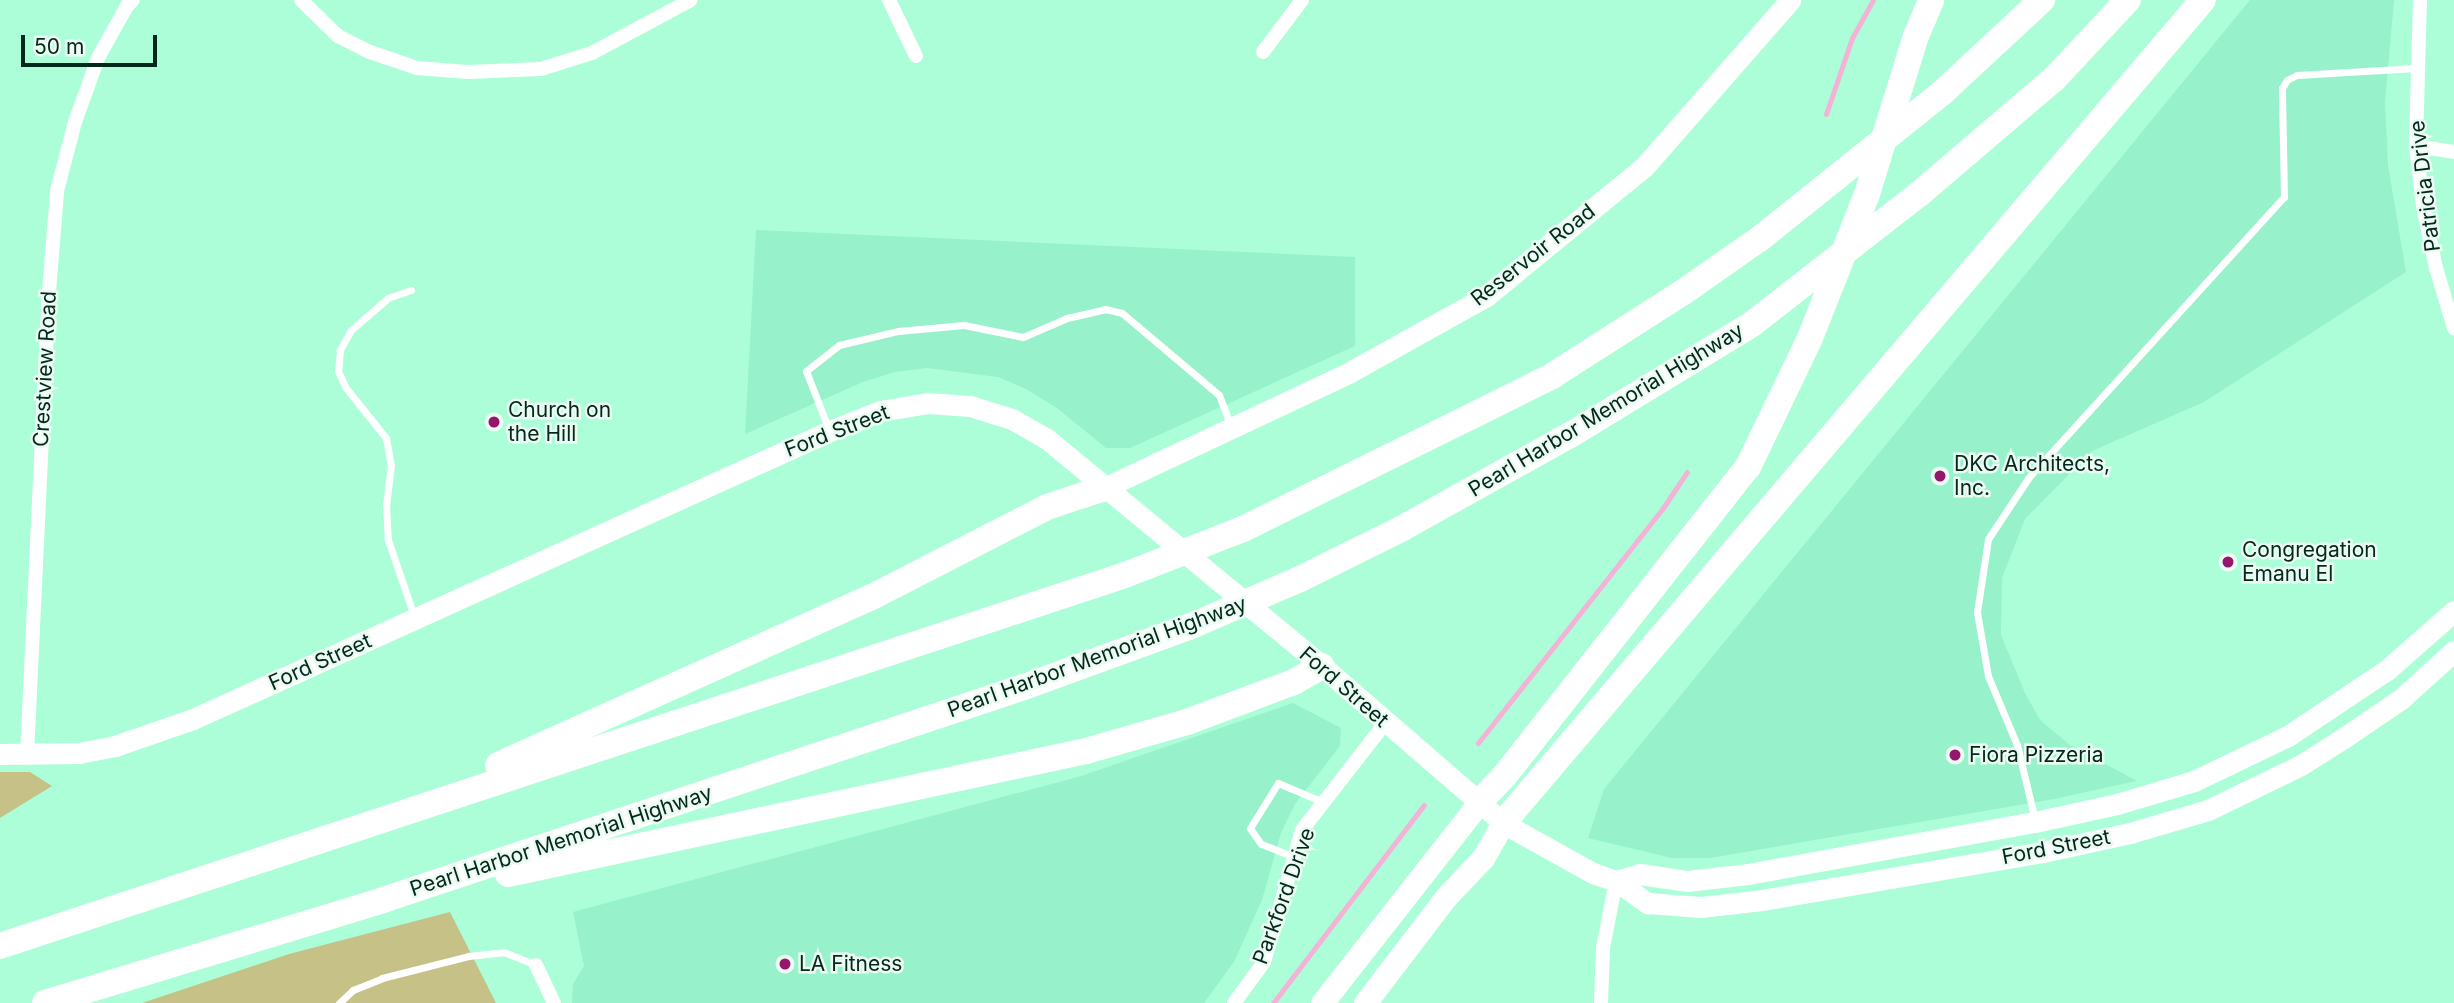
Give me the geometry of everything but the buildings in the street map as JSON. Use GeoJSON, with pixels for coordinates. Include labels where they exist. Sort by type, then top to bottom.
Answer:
{"type":"FeatureCollection","features":[{"type":"Feature","properties":{"kind":"highway"},"geometry":{"type":"LineString","coordinates":[[1478,804],[1506,774],[1748,467],[1810,338],[1867,194],[1916,36],[1931,0]]}},
{"type":"Feature","properties":{"kind":"highway"},"geometry":{"type":"LineString","coordinates":[[0,946],[1125,575],[1243,530],[1552,376],[1682,293],[1762,237],[1944,92],[2042,0]]}},
{"type":"Feature","properties":{"kind":"highway","name":"Pearl Harbor Memorial Highway"},"geometry":{"type":"LineString","coordinates":[[44,1003],[383,901],[1024,687],[1189,627],[1300,579],[1401,529],[1561,440],[1752,324],[1918,195],[2054,79],[2128,0]]}},
{"type":"Feature","properties":{"kind":"highway"},"geometry":{"type":"LineString","coordinates":[[1503,823],[2203,0]]}},
{"type":"Feature","properties":{"kind":"highway"},"geometry":{"type":"LineString","coordinates":[[359,826],[872,597],[1047,507],[1104,488]]}},
{"type":"Feature","properties":{"kind":"highway"},"geometry":{"type":"LineString","coordinates":[[383,901],[1086,751],[1187,722],[1294,682],[1322,666]]}},
{"type":"Feature","properties":{"kind":"main road"},"geometry":{"type":"LineString","coordinates":[[1322,1003],[1478,804]]}},
{"type":"Feature","properties":{"kind":"main road"},"geometry":{"type":"LineString","coordinates":[[1365,1003],[1446,897],[1483,858],[1503,823]]}},
{"type":"Feature","properties":{"kind":"street","name":"Crestview Road"},"geometry":{"type":"LineString","coordinates":[[27,755],[48,304],[57,191],[75,122],[98,58],[133,0]]}},
{"type":"Feature","properties":{"kind":"street"},"geometry":{"type":"LineString","coordinates":[[301,0],[338,36],[370,52],[417,68],[468,72],[541,69],[592,53],[691,0]]}},
{"type":"Feature","properties":{"kind":"street"},"geometry":{"type":"LineString","coordinates":[[889,0],[916,56]]}},
{"type":"Feature","properties":{"kind":"street"},"geometry":{"type":"LineString","coordinates":[[1263,52],[1302,0]]}},
{"type":"Feature","properties":{"kind":"street","name":"Reservoir Road"},"geometry":{"type":"LineString","coordinates":[[1104,488],[1350,372],[1485,297],[1644,167],[1790,0]]}},
{"type":"Feature","properties":{"kind":"street","name":"Patricia Drive"},"geometry":{"type":"LineString","coordinates":[[2420,0],[2416,68],[2416,146],[2423,206],[2436,268],[2454,328]]}},
{"type":"Feature","properties":{"kind":"street"},"geometry":{"type":"LineString","coordinates":[[2416,146],[2454,152]]}},
{"type":"Feature","properties":{"kind":"street","name":"Ford Street"},"geometry":{"type":"LineString","coordinates":[[0,754],[79,754],[115,746],[193,719],[830,431],[880,411],[928,403],[970,406],[1012,419],[1047,439],[1322,666],[1478,804],[1503,823],[1581,868],[1616,881],[1647,903],[1701,907],[1762,900],[2043,852],[2130,833],[2208,810],[2301,765],[2345,737],[2401,699],[2454,651]]}},
{"type":"Feature","properties":{"kind":"street","name":"Ford Street"},"geometry":{"type":"LineString","coordinates":[[1616,881],[1640,874],[1688,881],[1748,873],[2035,822],[2117,804],[2194,780],[2288,736],[2388,669],[2454,611]]}},
{"type":"Feature","properties":{"kind":"street","name":"Parkford Drive"},"geometry":{"type":"LineString","coordinates":[[1234,1003],[1264,962],[1302,830],[1386,722]]}},
{"type":"Feature","properties":{"kind":"street"},"geometry":{"type":"LineString","coordinates":[[1943,867],[1958,849],[2024,839],[2035,822]]}},
{"type":"Feature","properties":{"kind":"street"},"geometry":{"type":"LineString","coordinates":[[1601,1003],[1603,948],[1616,881]]}},
{"type":"Feature","properties":{"kind":"street"},"geometry":{"type":"LineString","coordinates":[[536,965],[554,1003]]}},
{"type":"Feature","properties":{"kind":"lane"},"geometry":{"type":"LineString","coordinates":[[2035,822],[2017,745],[1988,676],[1976,611],[1988,539],[2029,477],[2284,197],[2282,88],[2287,80],[2297,75],[2416,68]]}},
{"type":"Feature","properties":{"kind":"lane"},"geometry":{"type":"LineString","coordinates":[[411,290],[388,298],[351,330],[341,350],[338,371],[346,388],[386,438],[391,465],[386,504],[388,540],[415,620]]}},
{"type":"Feature","properties":{"kind":"lane"},"geometry":{"type":"LineString","coordinates":[[830,431],[806,371],[839,345],[898,331],[964,325],[1023,337],[1067,318],[1105,309],[1122,313],[1219,395],[1232,427]]}},
{"type":"Feature","properties":{"kind":"lane"},"geometry":{"type":"LineString","coordinates":[[1294,857],[1261,844],[1250,828],[1278,783],[1324,802]]}},
{"type":"Feature","properties":{"kind":"lane"},"geometry":{"type":"LineString","coordinates":[[339,1003],[353,990],[382,978],[468,956],[504,952],[536,965]]}},
{"type":"Feature","properties":{"kind":"shaded area"},"geometry":{"type":"Polygon","coordinates":[[[2250,0],[2394,0],[2385,102],[2388,165],[2406,272],[2204,402],[2092,451],[2025,519],[2002,578],[2001,635],[2025,693],[2040,720],[2070,745],[2137,781],[2054,799],[1710,858],[1672,858],[1588,838],[1604,789],[2250,0]]]}},
{"type":"Feature","properties":{"kind":"shaded area"},"geometry":{"type":"Polygon","coordinates":[[[756,230],[1355,257],[1355,346],[1130,448],[1106,448],[1057,408],[1026,389],[998,377],[927,368],[895,372],[863,382],[745,434],[756,230]]]}},
{"type":"Feature","properties":{"kind":"shaded area"},"geometry":{"type":"Polygon","coordinates":[[[1293,703],[1341,728],[1340,746],[1295,804],[1281,833],[1262,900],[1234,962],[1204,1003],[572,1003],[573,984],[584,966],[573,912],[1081,776],[1293,703]]]}},
{"type":"Feature","properties":{"kind":"shaded area"},"geometry":{"type":"Polygon","coordinates":[[[0,772],[30,772],[52,786],[0,818],[0,772]]]}},
{"type":"Feature","properties":{"kind":"shaded area"},"geometry":{"type":"Polygon","coordinates":[[[450,912],[496,1003],[142,1003],[289,954],[450,912]]]}},
{"type":"Feature","properties":{"kind":"waterway"},"geometry":{"type":"LineString","coordinates":[[1826,114],[1852,38],[1873,0]]}},
{"type":"Feature","properties":{"kind":"waterway"},"geometry":{"type":"LineString","coordinates":[[1478,743],[1663,508],[1687,472]]}},
{"type":"Feature","properties":{"kind":"waterway"},"geometry":{"type":"LineString","coordinates":[[1273,1003],[1424,805]]}},
{"type":"Feature","properties":{"kind":"place","name":"Church on the Hill"},"geometry":{"type":"Point","coordinates":[494,422]}},
{"type":"Feature","properties":{"kind":"place","name":"DKC Architects, Inc."},"geometry":{"type":"Point","coordinates":[1940,476]}},
{"type":"Feature","properties":{"kind":"place","name":"Congregation Emanu El"},"geometry":{"type":"Point","coordinates":[2228,562]}},
{"type":"Feature","properties":{"kind":"place","name":"Fiora Pizzeria"},"geometry":{"type":"Point","coordinates":[1955,755]}},
{"type":"Feature","properties":{"kind":"place","name":"LA Fitness"},"geometry":{"type":"Point","coordinates":[785,964]}}]}
